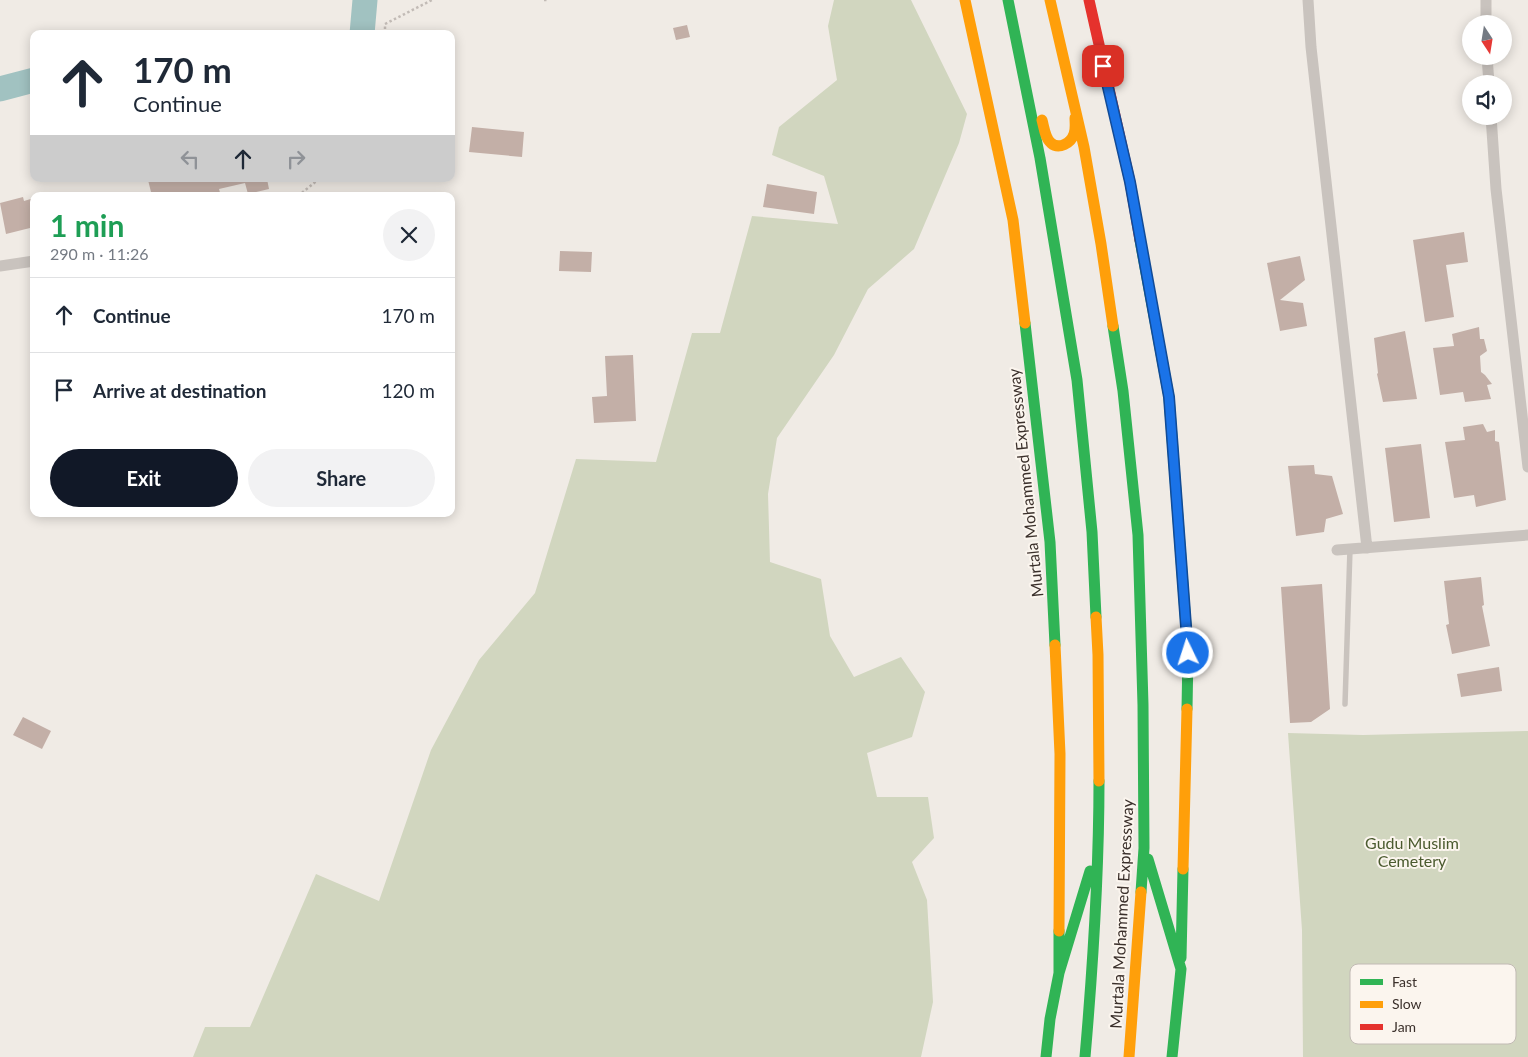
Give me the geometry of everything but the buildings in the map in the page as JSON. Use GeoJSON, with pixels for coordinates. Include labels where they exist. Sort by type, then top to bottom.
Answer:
{"type":"FeatureCollection","features":[{"type":"Feature","properties":{"kind":"main road","name":"Murtala Mohammed Expressway"},"geometry":{"type":"LineString","coordinates":[[965,0],[1012,220],[1050,542],[1060,754],[1059,972],[1050,1019],[1046,1057]]}},
{"type":"Feature","properties":{"kind":"main road","name":"Murtala Mohammed Expressway"},"geometry":{"type":"LineString","coordinates":[[1008,0],[1040,158],[1077,380],[1092,532],[1097,646],[1099,841],[1086,1057]]}},
{"type":"Feature","properties":{"kind":"main road","name":"Murtala Mohammed Expressway"},"geometry":{"type":"LineString","coordinates":[[1050,0],[1084,147],[1102,254],[1123,391],[1138,535],[1144,704],[1144,848],[1129,1057]]}},
{"type":"Feature","properties":{"kind":"main road"},"geometry":{"type":"LineString","coordinates":[[1089,0],[1130,182],[1169,397],[1188,653],[1181,969],[1172,1057]]}},
{"type":"Feature","properties":{"kind":"main road"},"geometry":{"type":"LineString","coordinates":[[1020,60],[1032,84],[1044,130],[1053,145],[1060,146],[1065,144],[1071,141],[1074,136],[1076,129],[1074,103]]}},
{"type":"Feature","properties":{"kind":"main road"},"geometry":{"type":"LineString","coordinates":[[1059,972],[1099,841]]}},
{"type":"Feature","properties":{"kind":"main road"},"geometry":{"type":"LineString","coordinates":[[1144,848],[1181,969]]}},
{"type":"Feature","properties":{"kind":"street"},"geometry":{"type":"LineString","coordinates":[[1308,0],[1311,47],[1367,548]]}},
{"type":"Feature","properties":{"kind":"street"},"geometry":{"type":"LineString","coordinates":[[1486,0],[1486,15]]}},
{"type":"Feature","properties":{"kind":"street"},"geometry":{"type":"LineString","coordinates":[[1492,125],[1528,467]]}},
{"type":"Feature","properties":{"kind":"street"},"geometry":{"type":"LineString","coordinates":[[0,266],[30,262]]}},
{"type":"Feature","properties":{"kind":"street"},"geometry":{"type":"LineString","coordinates":[[1337,550],[1528,535]]}},
{"type":"Feature","properties":{"kind":"lane"},"geometry":{"type":"LineString","coordinates":[[1345,704],[1350,549]]}},
{"type":"Feature","properties":{"kind":"path"},"geometry":{"type":"LineString","coordinates":[[385,30],[385,24],[432,0]]}},
{"type":"Feature","properties":{"kind":"path"},"geometry":{"type":"LineString","coordinates":[[303,192],[315,182]]}},
{"type":"Feature","properties":{"kind":"green space"},"geometry":{"type":"Polygon","coordinates":[[[834,0],[911,0],[967,114],[959,143],[914,249],[868,289],[834,355],[777,438],[768,494],[770,562],[821,579],[830,636],[854,677],[901,657],[925,692],[912,737],[867,753],[877,797],[928,797],[934,838],[912,862],[927,900],[933,1002],[921,1057],[193,1057],[205,1027],[250,1027],[316,874],[379,901],[431,750],[479,660],[535,593],[576,459],[656,462],[692,333],[720,333],[752,216],[838,224],[824,176],[772,155],[779,127],[837,80],[828,26],[834,0]]]}},
{"type":"Feature","properties":{"kind":"green space","name":"Gudu Muslim Cemetery"},"geometry":{"type":"Polygon","coordinates":[[[1528,731],[1528,1057],[1303,1057],[1302,930],[1288,733],[1363,735],[1528,731]]]}},
{"type":"Feature","properties":{"kind":"waterway"},"geometry":{"type":"LineString","coordinates":[[362,30],[365,0]]}},
{"type":"Feature","properties":{"kind":"waterway"},"geometry":{"type":"LineString","coordinates":[[0,89],[30,81]]}},
{"type":"Feature","properties":{"kind":"traffic: fast"},"geometry":{"type":"LineString","coordinates":[[1008,0],[1040,158],[1077,380],[1092,532],[1096,617]]}},
{"type":"Feature","properties":{"kind":"traffic: fast"},"geometry":{"type":"LineString","coordinates":[[1140,240],[1169,397],[1188,653],[1187,709]]}},
{"type":"Feature","properties":{"kind":"traffic: fast"},"geometry":{"type":"LineString","coordinates":[[1025,323],[1050,542],[1055,645]]}},
{"type":"Feature","properties":{"kind":"traffic: fast"},"geometry":{"type":"LineString","coordinates":[[1113,326],[1123,391],[1138,535],[1143,705],[1144,848],[1141,892]]}},
{"type":"Feature","properties":{"kind":"traffic: fast"},"geometry":{"type":"LineString","coordinates":[[1085,1057],[1095,919],[1099,781]]}},
{"type":"Feature","properties":{"kind":"traffic: fast"},"geometry":{"type":"LineString","coordinates":[[1148,859],[1181,969],[1172,1057]]}},
{"type":"Feature","properties":{"kind":"traffic: fast"},"geometry":{"type":"LineString","coordinates":[[1181,958],[1183,869]]}},
{"type":"Feature","properties":{"kind":"traffic: fast"},"geometry":{"type":"LineString","coordinates":[[1059,973],[1090,871]]}},
{"type":"Feature","properties":{"kind":"traffic: fast"},"geometry":{"type":"LineString","coordinates":[[1046,1057],[1050,1019],[1059,973],[1059,931]]}},
{"type":"Feature","properties":{"kind":"traffic: slow"},"geometry":{"type":"LineString","coordinates":[[965,0],[1013,220],[1025,323]]}},
{"type":"Feature","properties":{"kind":"traffic: slow"},"geometry":{"type":"LineString","coordinates":[[1050,0],[1084,147],[1113,326]]}},
{"type":"Feature","properties":{"kind":"traffic: slow"},"geometry":{"type":"LineString","coordinates":[[1042,120],[1047,138],[1054,145],[1061,146],[1068,143],[1072,137],[1075,130],[1075,118]]}},
{"type":"Feature","properties":{"kind":"traffic: slow"},"geometry":{"type":"LineString","coordinates":[[1096,617],[1099,781]]}},
{"type":"Feature","properties":{"kind":"traffic: slow"},"geometry":{"type":"LineString","coordinates":[[1055,645],[1060,754],[1059,931]]}},
{"type":"Feature","properties":{"kind":"traffic: slow"},"geometry":{"type":"LineString","coordinates":[[1183,869],[1187,709]]}},
{"type":"Feature","properties":{"kind":"traffic: slow"},"geometry":{"type":"LineString","coordinates":[[1129,1057],[1141,892]]}},
{"type":"Feature","properties":{"kind":"traffic: jam"},"geometry":{"type":"LineString","coordinates":[[1089,0],[1130,182],[1140,240]]}},
{"type":"Feature","properties":{"kind":"route"},"geometry":{"type":"LineString","coordinates":[[1103,66],[1130,182],[1169,397],[1188,653]]}}]}
